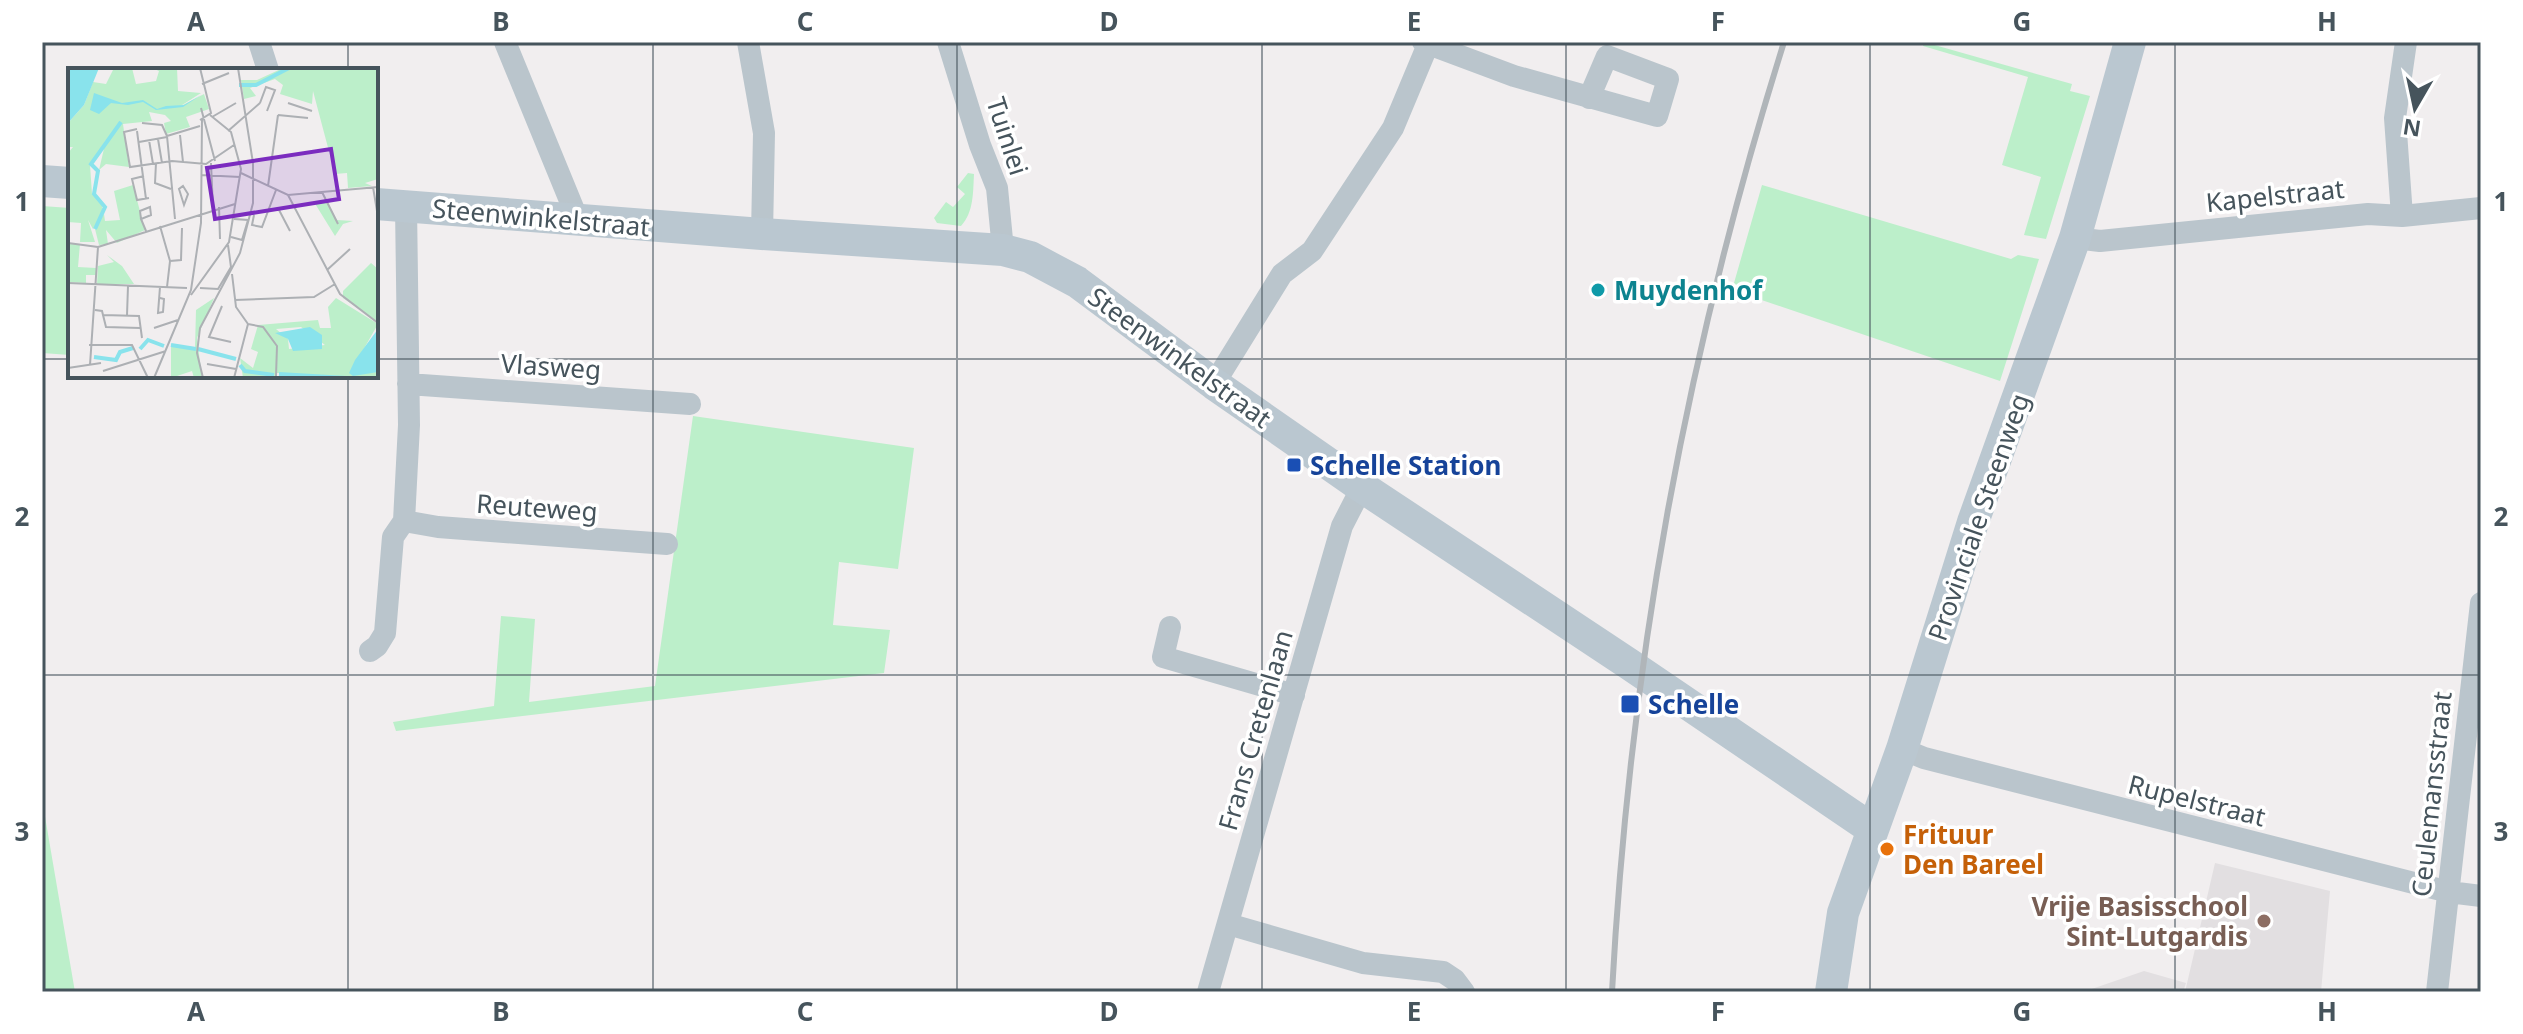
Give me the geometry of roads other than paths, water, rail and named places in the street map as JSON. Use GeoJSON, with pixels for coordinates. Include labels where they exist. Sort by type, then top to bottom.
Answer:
{"type":"FeatureCollection","features":[{"type":"Feature","properties":{"kind":"street"},"geometry":{"type":"LineString","coordinates":[[259,42],[267,68]]}},
{"type":"Feature","properties":{"kind":"street"},"geometry":{"type":"LineString","coordinates":[[505,42],[578,220]]}},
{"type":"Feature","properties":{"kind":"street"},"geometry":{"type":"LineString","coordinates":[[748,42],[764,133],[762,234]]}},
{"type":"Feature","properties":{"kind":"street","name":"Tuinlei"},"geometry":{"type":"LineString","coordinates":[[948,42],[980,145],[997,188],[1003,250]]}},
{"type":"Feature","properties":{"kind":"street","name":"Provinciale Steenweg"},"geometry":{"type":"LineString","coordinates":[[1831,992],[1843,913],[1902,749],[1973,522],[2075,238],[2130,42]]}},
{"type":"Feature","properties":{"kind":"street"},"geometry":{"type":"LineString","coordinates":[[2402,216],[2395,118],[2406,42]]}},
{"type":"Feature","properties":{"kind":"street"},"geometry":{"type":"LineString","coordinates":[[1214,384],[1282,274],[1312,251],[1393,128],[1427,43],[1514,76],[1589,98]]}},
{"type":"Feature","properties":{"kind":"street"},"geometry":{"type":"LineString","coordinates":[[42,181],[68,183]]}},
{"type":"Feature","properties":{"kind":"street"},"geometry":{"type":"LineString","coordinates":[[370,651],[385,633],[393,537],[404,521],[409,425],[391,205]]}},
{"type":"Feature","properties":{"kind":"street","name":"Steenwinkelstraat"},"geometry":{"type":"LineString","coordinates":[[391,205],[1003,250],[1030,257],[1077,282],[1214,384],[1362,487],[1620,657],[1872,829]]}},
{"type":"Feature","properties":{"kind":"street","name":"Kapelstraat"},"geometry":{"type":"LineString","coordinates":[[2075,238],[2100,241],[2368,214],[2402,216],[2481,208]]}},
{"type":"Feature","properties":{"kind":"street","name":"Vlasweg"},"geometry":{"type":"LineString","coordinates":[[408,384],[690,404]]}},
{"type":"Feature","properties":{"kind":"street","name":"Frans Cretenlaan"},"geometry":{"type":"LineString","coordinates":[[1208,992],[1342,526],[1362,487]]}},
{"type":"Feature","properties":{"kind":"street","name":"Reuteweg"},"geometry":{"type":"LineString","coordinates":[[404,521],[438,527],[667,544]]}},
{"type":"Feature","properties":{"kind":"street","name":"Ceulemansstraat"},"geometry":{"type":"LineString","coordinates":[[2437,992],[2481,603]]}},
{"type":"Feature","properties":{"kind":"street"},"geometry":{"type":"LineString","coordinates":[[1170,627],[1163,657],[1294,695]]}},
{"type":"Feature","properties":{"kind":"street","name":"Rupelstraat"},"geometry":{"type":"LineString","coordinates":[[1902,749],[1924,758],[2449,892],[2481,896]]}},
{"type":"Feature","properties":{"kind":"street"},"geometry":{"type":"LineString","coordinates":[[1228,924],[1363,963],[1443,972],[1455,980],[1464,992]]}},
{"type":"Feature","properties":{"kind":"railway"},"geometry":{"type":"LineString","coordinates":[[1612,992],[1620,869],[1633,749],[1648,630],[1668,512],[1718,277],[1784,42]]}},
{"type":"Feature","properties":{"kind":"place","name":"Muydenhof"},"geometry":{"type":"Point","coordinates":[1598,290]}},
{"type":"Feature","properties":{"kind":"place","name":"Schelle Station"},"geometry":{"type":"Point","coordinates":[1294,465]}},
{"type":"Feature","properties":{"kind":"place","name":"Schelle"},"geometry":{"type":"Point","coordinates":[1630,704]}},
{"type":"Feature","properties":{"kind":"place","name":"Frituur Den Bareel"},"geometry":{"type":"Point","coordinates":[1887,849]}},
{"type":"Feature","properties":{"kind":"place","name":"Vrije Basisschool Sint-Lutgardis"},"geometry":{"type":"Point","coordinates":[2264,921]}}]}
